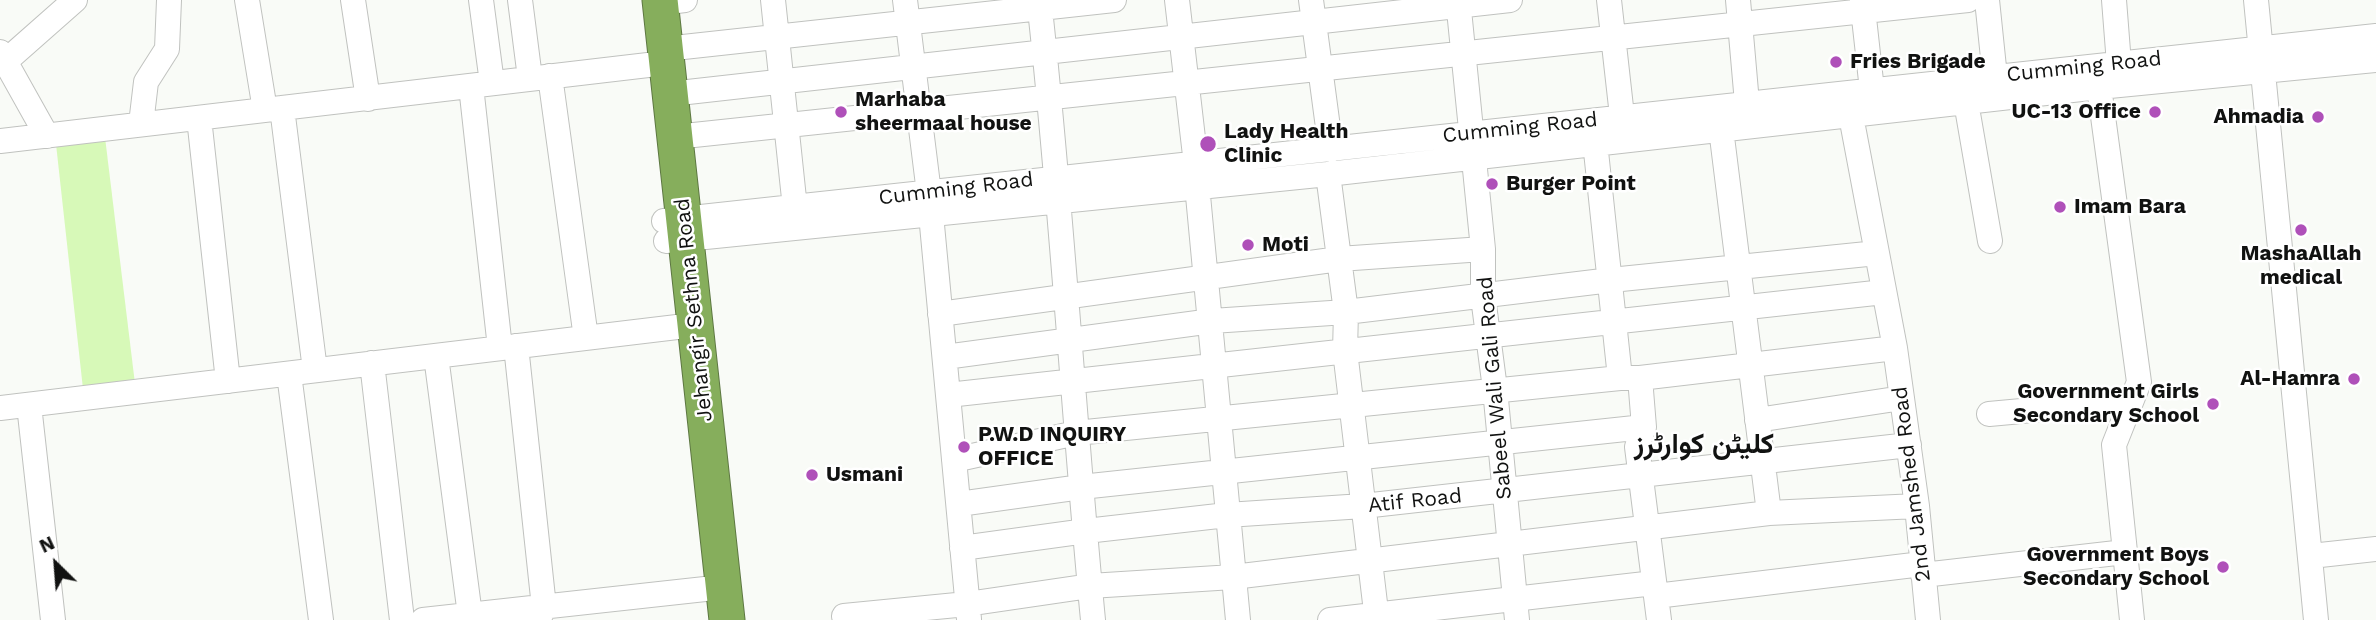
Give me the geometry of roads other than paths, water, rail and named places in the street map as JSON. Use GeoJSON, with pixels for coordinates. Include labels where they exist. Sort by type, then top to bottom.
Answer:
{"type":"FeatureCollection","features":[{"type":"Feature","properties":{"kind":"highway","name":"Jehangir Sethna Road"},"geometry":{"type":"LineString","coordinates":[[661,1],[656,57],[675,230],[727,620]]}},
{"type":"Feature","properties":{"kind":"highway","name":"Jehangir Sethna Road"},"geometry":{"type":"LineString","coordinates":[[656,57],[670,94],[675,137],[677,327],[706,604]]}},
{"type":"Feature","properties":{"kind":"street"},"geometry":{"type":"LineString","coordinates":[[47,136],[4,56],[75,0]]}},
{"type":"Feature","properties":{"kind":"street"},"geometry":{"type":"LineString","coordinates":[[141,124],[146,82],[167,49],[169,0]]}},
{"type":"Feature","properties":{"kind":"street"},"geometry":{"type":"LineString","coordinates":[[247,0],[274,109],[315,370]]}},
{"type":"Feature","properties":{"kind":"street"},"geometry":{"type":"LineString","coordinates":[[353,0],[368,99]]}},
{"type":"Feature","properties":{"kind":"street"},"geometry":{"type":"LineString","coordinates":[[481,0],[481,84],[508,347],[542,613]]}},
{"type":"Feature","properties":{"kind":"street"},"geometry":{"type":"LineString","coordinates":[[520,0],[540,77],[586,338]]}},
{"type":"Feature","properties":{"kind":"street"},"geometry":{"type":"LineString","coordinates":[[773,0],[794,208]]}},
{"type":"Feature","properties":{"kind":"street"},"geometry":{"type":"LineString","coordinates":[[0,141],[540,77],[777,37],[907,11],[1114,0]]}},
{"type":"Feature","properties":{"kind":"street"},"geometry":{"type":"LineString","coordinates":[[1177,0],[1212,321],[1238,620]]}},
{"type":"Feature","properties":{"kind":"street"},"geometry":{"type":"LineString","coordinates":[[670,94],[1181,37],[1313,11],[1510,0]]}},
{"type":"Feature","properties":{"kind":"street"},"geometry":{"type":"LineString","coordinates":[[1609,0],[1622,116]]}},
{"type":"Feature","properties":{"kind":"street"},"geometry":{"type":"LineString","coordinates":[[675,137],[1612,37],[1739,12],[1968,0]]}},
{"type":"Feature","properties":{"kind":"street"},"geometry":{"type":"LineString","coordinates":[[1987,0],[1995,77]]}},
{"type":"Feature","properties":{"kind":"street"},"geometry":{"type":"LineString","coordinates":[[2114,0],[2119,64]]}},
{"type":"Feature","properties":{"kind":"street"},"geometry":{"type":"LineString","coordinates":[[2256,0],[2316,620]]}},
{"type":"Feature","properties":{"kind":"street","name":"Sabeel Wali Gali Road"},"geometry":{"type":"LineString","coordinates":[[1458,3],[1483,249],[1483,297],[1495,389],[1516,608]]}},
{"type":"Feature","properties":{"kind":"street"},"geometry":{"type":"LineString","coordinates":[[1039,4],[1058,176],[1065,296],[1093,620]]}},
{"type":"Feature","properties":{"kind":"street"},"geometry":{"type":"LineString","coordinates":[[1863,6],[1872,90]]}},
{"type":"Feature","properties":{"kind":"street"},"geometry":{"type":"LineString","coordinates":[[907,11],[929,203],[968,612]]}},
{"type":"Feature","properties":{"kind":"street"},"geometry":{"type":"LineString","coordinates":[[1313,11],[1346,312],[1345,351],[1376,617]]}},
{"type":"Feature","properties":{"kind":"street"},"geometry":{"type":"LineString","coordinates":[[1739,12],[1747,103]]}},
{"type":"Feature","properties":{"kind":"street","name":"Cumming Road"},"geometry":{"type":"LineString","coordinates":[[1473,144],[1595,142],[2099,87],[2262,60],[2376,36]]}},
{"type":"Feature","properties":{"kind":"street","name":"Cumming Road"},"geometry":{"type":"LineString","coordinates":[[675,230],[794,208],[1059,201],[1197,175],[1473,144],[1622,116],[2119,64],[2376,60]]}},
{"type":"Feature","properties":{"kind":"street"},"geometry":{"type":"LineString","coordinates":[[2099,87],[2139,382],[2114,445],[2132,620]]}},
{"type":"Feature","properties":{"kind":"street"},"geometry":{"type":"LineString","coordinates":[[1966,102],[1990,241]]}},
{"type":"Feature","properties":{"kind":"street","name":"2nd Jamshed Road"},"geometry":{"type":"LineString","coordinates":[[1851,116],[1895,348],[1917,506],[1928,620]]}},
{"type":"Feature","properties":{"kind":"street"},"geometry":{"type":"LineString","coordinates":[[199,118],[228,381]]}},
{"type":"Feature","properties":{"kind":"street"},"geometry":{"type":"LineString","coordinates":[[1721,129],[1769,513]]}},
{"type":"Feature","properties":{"kind":"street"},"geometry":{"type":"LineString","coordinates":[[1595,142],[1615,324],[1644,427],[1637,447],[1656,599]]}},
{"type":"Feature","properties":{"kind":"street","name":"Cumming Road"},"geometry":{"type":"LineString","coordinates":[[675,230],[929,203],[1058,176],[1197,175]]}},
{"type":"Feature","properties":{"kind":"street"},"geometry":{"type":"LineString","coordinates":[[940,314],[1339,259],[1483,249]]}},
{"type":"Feature","properties":{"kind":"street"},"geometry":{"type":"LineString","coordinates":[[944,357],[1212,321],[1346,312],[1611,280],[1877,253]]}},
{"type":"Feature","properties":{"kind":"street"},"geometry":{"type":"LineString","coordinates":[[948,395],[1215,364],[1615,324],[1884,292]]}},
{"type":"Feature","properties":{"kind":"street"},"geometry":{"type":"LineString","coordinates":[[0,408],[677,327]]}},
{"type":"Feature","properties":{"kind":"street"},"geometry":{"type":"LineString","coordinates":[[954,460],[1076,433],[1220,420],[1495,389],[1630,378],[1895,348]]}},
{"type":"Feature","properties":{"kind":"street"},"geometry":{"type":"LineString","coordinates":[[436,356],[470,615]]}},
{"type":"Feature","properties":{"kind":"street"},"geometry":{"type":"LineString","coordinates":[[372,363],[402,620]]}},
{"type":"Feature","properties":{"kind":"street"},"geometry":{"type":"LineString","coordinates":[[289,373],[321,620]]}},
{"type":"Feature","properties":{"kind":"street"},"geometry":{"type":"LineString","coordinates":[[1757,420],[1902,398]]}},
{"type":"Feature","properties":{"kind":"street"},"geometry":{"type":"LineString","coordinates":[[1989,414],[2131,401]]}},
{"type":"Feature","properties":{"kind":"street"},"geometry":{"type":"LineString","coordinates":[[29,405],[53,620]]}},
{"type":"Feature","properties":{"kind":"street"},"geometry":{"type":"LineString","coordinates":[[958,504],[1081,487],[1224,474],[1644,427]]}},
{"type":"Feature","properties":{"kind":"street","name":"Atif Road"},"geometry":{"type":"LineString","coordinates":[[962,548],[1227,515],[1363,506],[1909,445]]}},
{"type":"Feature","properties":{"kind":"street"},"geometry":{"type":"LineString","coordinates":[[844,616],[968,612],[1090,586],[1233,577],[1769,513],[1917,506]]}},
{"type":"Feature","properties":{"kind":"street"},"geometry":{"type":"LineString","coordinates":[[2311,556],[2376,549]]}},
{"type":"Feature","properties":{"kind":"street"},"geometry":{"type":"LineString","coordinates":[[1329,620],[1656,599],[1923,569],[2125,552]]}},
{"type":"Feature","properties":{"kind":"street"},"geometry":{"type":"LineString","coordinates":[[423,620],[470,615],[706,604]]}},
{"type":"Feature","properties":{"kind":"place","name":"Fries Brigade"},"geometry":{"type":"Point","coordinates":[1836,62]}},
{"type":"Feature","properties":{"kind":"place","name":"Marhaba sheermaal house"},"geometry":{"type":"Point","coordinates":[841,112]}},
{"type":"Feature","properties":{"kind":"place","name":"UC-13 Office"},"geometry":{"type":"Point","coordinates":[2155,112]}},
{"type":"Feature","properties":{"kind":"place","name":"Ahmadia"},"geometry":{"type":"Point","coordinates":[2318,117]}},
{"type":"Feature","properties":{"kind":"place","name":"Lady Health Clinic"},"geometry":{"type":"Point","coordinates":[1208,144]}},
{"type":"Feature","properties":{"kind":"place","name":"Burger Point"},"geometry":{"type":"Point","coordinates":[1492,184]}},
{"type":"Feature","properties":{"kind":"place","name":"Imam Bara"},"geometry":{"type":"Point","coordinates":[2060,207]}},
{"type":"Feature","properties":{"kind":"place","name":"MashaAllah medical"},"geometry":{"type":"Point","coordinates":[2301,230]}},
{"type":"Feature","properties":{"kind":"place","name":"Moti"},"geometry":{"type":"Point","coordinates":[1248,245]}},
{"type":"Feature","properties":{"kind":"place","name":"Al-Hamra"},"geometry":{"type":"Point","coordinates":[2354,379]}},
{"type":"Feature","properties":{"kind":"place","name":"Government Girls Secondary School"},"geometry":{"type":"Point","coordinates":[2213,404]}},
{"type":"Feature","properties":{"kind":"place","name":"P.W.D INQUIRY OFFICE"},"geometry":{"type":"Point","coordinates":[964,447]}},
{"type":"Feature","properties":{"kind":"place","name":"Usmani"},"geometry":{"type":"Point","coordinates":[812,475]}},
{"type":"Feature","properties":{"kind":"place","name":"Government Boys Secondary School"},"geometry":{"type":"Point","coordinates":[2223,567]}},
{"type":"Feature","properties":{"kind":"district","name":"کلیٹن کوارٹرز"},"geometry":{"type":"Point","coordinates":[1704,445]}}]}
